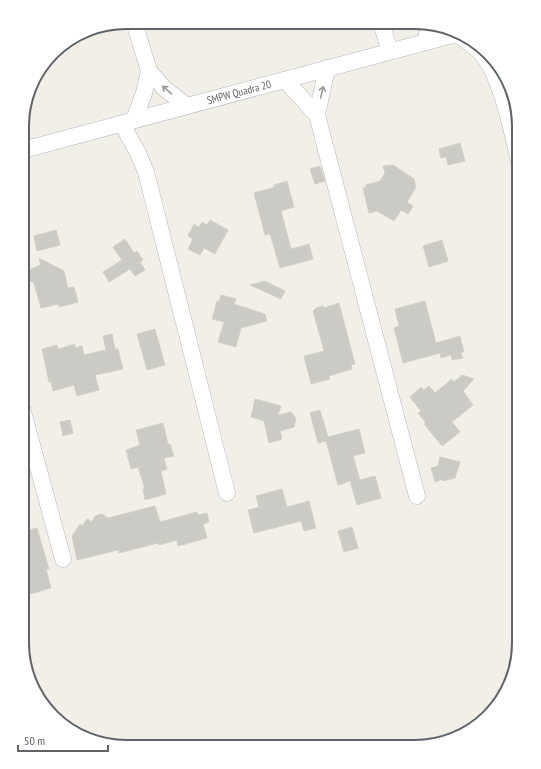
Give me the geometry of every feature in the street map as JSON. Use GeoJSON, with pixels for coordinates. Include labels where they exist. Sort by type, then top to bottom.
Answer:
{"type":"FeatureCollection","features":[{"type":"Feature","properties":{"kind":"street"},"geometry":{"type":"LineString","coordinates":[[136,29],[149,71],[165,88],[188,106]]}},
{"type":"Feature","properties":{"kind":"street"},"geometry":{"type":"LineString","coordinates":[[384,29],[390,51]]}},
{"type":"Feature","properties":{"kind":"street"},"geometry":{"type":"LineString","coordinates":[[425,42],[428,30]]}},
{"type":"Feature","properties":{"kind":"street","name":"SMPW Quadra 20"},"geometry":{"type":"LineString","coordinates":[[29,148],[450,35]]}},
{"type":"Feature","properties":{"kind":"street"},"geometry":{"type":"LineString","coordinates":[[487,61],[492,70],[512,134]]}},
{"type":"Feature","properties":{"kind":"street"},"geometry":{"type":"LineString","coordinates":[[317,115],[328,68]]}},
{"type":"Feature","properties":{"kind":"street"},"geometry":{"type":"LineString","coordinates":[[149,71],[144,93],[128,122],[146,172],[227,493]]}},
{"type":"Feature","properties":{"kind":"street"},"geometry":{"type":"LineString","coordinates":[[285,80],[317,115],[417,496]]}},
{"type":"Feature","properties":{"kind":"street"},"geometry":{"type":"LineString","coordinates":[[29,434],[63,559]]}},
{"type":"Feature","properties":{"kind":"building"},"geometry":{"type":"Polygon","coordinates":[[[460,143],[465,161],[448,165],[446,157],[441,158],[439,149],[460,143]]]}},
{"type":"Feature","properties":{"kind":"building"},"geometry":{"type":"Polygon","coordinates":[[[393,165],[414,179],[416,187],[407,202],[413,206],[408,214],[401,210],[394,221],[377,211],[369,213],[363,188],[366,188],[366,185],[380,181],[385,173],[383,166],[393,165]]]}},
{"type":"Feature","properties":{"kind":"building"},"geometry":{"type":"Polygon","coordinates":[[[320,166],[325,181],[315,184],[310,169],[320,166]]]}},
{"type":"Feature","properties":{"kind":"building"},"geometry":{"type":"Polygon","coordinates":[[[287,181],[294,207],[281,211],[291,249],[309,244],[313,259],[280,268],[270,234],[265,235],[254,193],[275,187],[274,185],[287,181]]]}},
{"type":"Feature","properties":{"kind":"building"},"geometry":{"type":"Polygon","coordinates":[[[210,220],[228,230],[215,254],[204,248],[200,255],[188,249],[193,239],[188,236],[194,224],[199,227],[202,222],[207,225],[210,220]]]}},
{"type":"Feature","properties":{"kind":"building"},"geometry":{"type":"Polygon","coordinates":[[[56,230],[60,245],[37,251],[34,236],[56,230]]]}},
{"type":"Feature","properties":{"kind":"building"},"geometry":{"type":"Polygon","coordinates":[[[125,239],[134,253],[137,251],[143,260],[140,262],[145,270],[135,276],[130,269],[109,282],[103,272],[122,260],[113,247],[125,239]]]}},
{"type":"Feature","properties":{"kind":"building"},"geometry":{"type":"Polygon","coordinates":[[[442,240],[448,261],[429,267],[423,246],[442,240]]]}},
{"type":"Feature","properties":{"kind":"building"},"geometry":{"type":"Polygon","coordinates":[[[39,258],[64,271],[68,288],[74,287],[78,302],[59,307],[58,304],[41,308],[34,283],[29,280],[29,273],[31,269],[41,265],[39,258]]]}},
{"type":"Feature","properties":{"kind":"building"},"geometry":{"type":"Polygon","coordinates":[[[265,281],[285,291],[281,299],[250,285],[265,281]]]}},
{"type":"Feature","properties":{"kind":"building"},"geometry":{"type":"Polygon","coordinates":[[[221,295],[236,299],[234,304],[265,314],[267,321],[241,328],[236,347],[218,342],[224,322],[212,319],[217,301],[219,302],[221,295]]]}},
{"type":"Feature","properties":{"kind":"building"},"geometry":{"type":"Polygon","coordinates":[[[425,301],[436,343],[460,336],[464,352],[461,352],[463,358],[452,360],[451,355],[441,358],[440,353],[403,363],[394,328],[399,326],[395,309],[425,301]]]}},
{"type":"Feature","properties":{"kind":"building"},"geometry":{"type":"Polygon","coordinates":[[[339,303],[355,364],[351,365],[352,369],[329,376],[330,379],[311,384],[304,356],[324,351],[313,311],[316,308],[323,306],[324,308],[339,303]]]}},
{"type":"Feature","properties":{"kind":"building"},"geometry":{"type":"Polygon","coordinates":[[[155,329],[165,365],[147,370],[137,334],[155,329]]]}},
{"type":"Feature","properties":{"kind":"building"},"geometry":{"type":"Polygon","coordinates":[[[112,334],[115,349],[118,349],[123,369],[95,375],[99,390],[77,396],[74,385],[53,391],[51,381],[49,382],[42,349],[57,345],[58,349],[75,344],[75,348],[82,346],[84,355],[106,350],[103,336],[112,334]]]}},
{"type":"Feature","properties":{"kind":"building"},"geometry":{"type":"Polygon","coordinates":[[[462,375],[474,379],[463,391],[473,405],[452,422],[460,432],[442,446],[424,424],[426,423],[418,413],[421,411],[410,397],[421,387],[424,390],[429,386],[435,393],[452,379],[454,382],[462,375]]]}},
{"type":"Feature","properties":{"kind":"building"},"geometry":{"type":"Polygon","coordinates":[[[255,399],[281,406],[278,415],[291,412],[296,418],[294,427],[280,431],[282,439],[269,443],[264,421],[251,417],[255,399]]]}},
{"type":"Feature","properties":{"kind":"building"},"geometry":{"type":"Polygon","coordinates":[[[320,410],[328,437],[359,429],[365,453],[353,456],[360,480],[375,476],[381,498],[357,505],[350,481],[338,485],[326,441],[318,443],[310,413],[320,410]]]}},
{"type":"Feature","properties":{"kind":"building"},"geometry":{"type":"Polygon","coordinates":[[[70,420],[73,433],[63,436],[60,422],[70,420]]]}},
{"type":"Feature","properties":{"kind":"building"},"geometry":{"type":"Polygon","coordinates":[[[163,423],[168,444],[170,444],[174,456],[164,458],[167,469],[161,471],[166,494],[145,500],[143,489],[145,489],[138,467],[131,469],[126,450],[140,445],[136,430],[163,423]]]}},
{"type":"Feature","properties":{"kind":"building"},"geometry":{"type":"Polygon","coordinates":[[[440,457],[460,462],[455,478],[443,481],[442,479],[435,482],[431,468],[438,466],[440,457]]]}},
{"type":"Feature","properties":{"kind":"building"},"geometry":{"type":"Polygon","coordinates":[[[282,489],[287,507],[309,501],[316,528],[304,531],[301,521],[254,533],[248,510],[259,507],[256,496],[282,489]]]}},
{"type":"Feature","properties":{"kind":"building"},"geometry":{"type":"Polygon","coordinates":[[[155,506],[160,522],[197,512],[198,515],[207,513],[209,522],[203,524],[207,538],[178,546],[177,540],[159,545],[158,543],[119,553],[118,550],[77,560],[72,536],[80,524],[82,526],[87,519],[92,522],[95,516],[102,514],[108,518],[155,506]]]}},
{"type":"Feature","properties":{"kind":"building"},"geometry":{"type":"Polygon","coordinates":[[[352,527],[358,548],[344,552],[338,531],[352,527]]]}},
{"type":"Feature","properties":{"kind":"building"},"geometry":{"type":"Polygon","coordinates":[[[37,528],[49,569],[46,569],[51,588],[30,594],[29,589],[29,530],[37,528]]]}}]}
